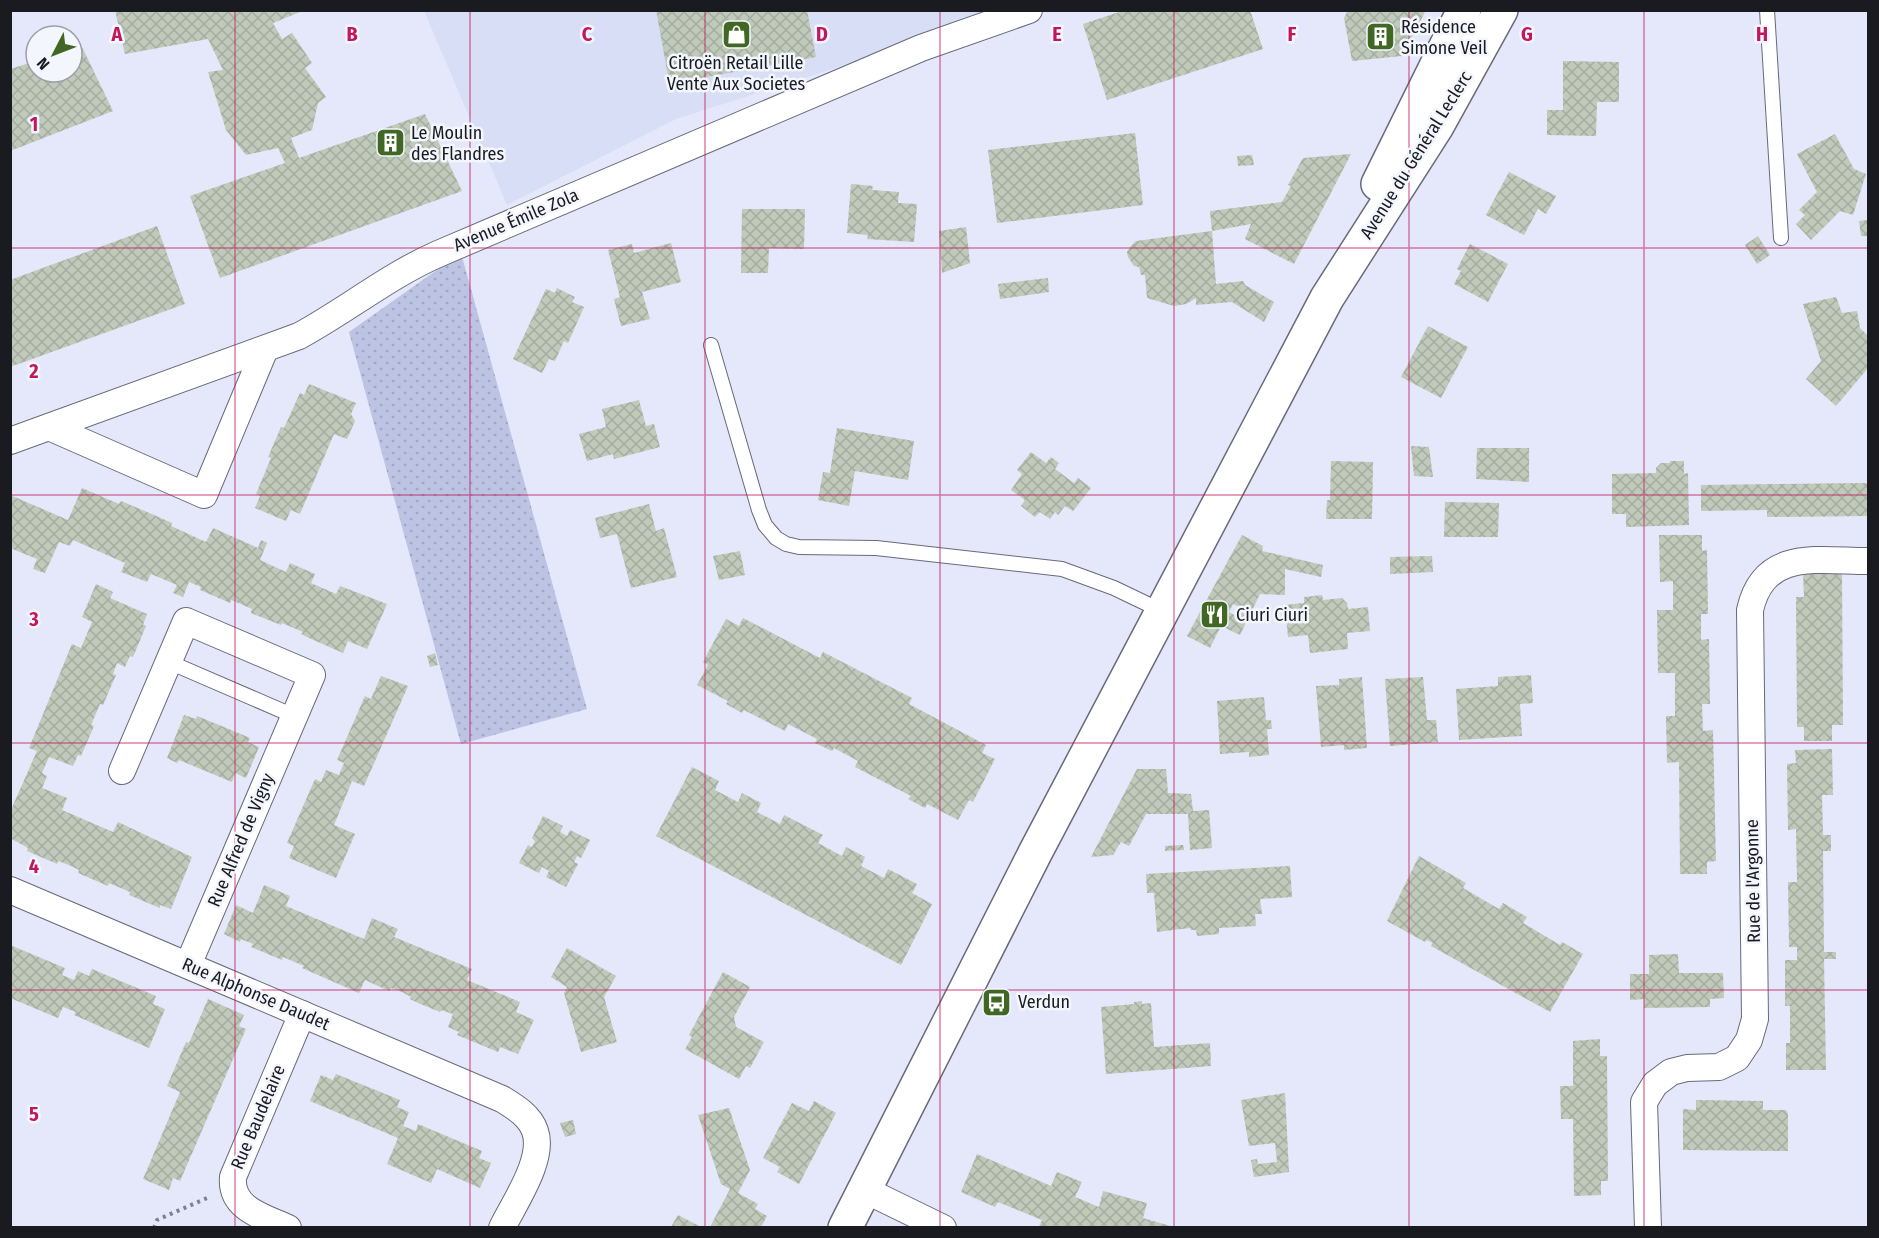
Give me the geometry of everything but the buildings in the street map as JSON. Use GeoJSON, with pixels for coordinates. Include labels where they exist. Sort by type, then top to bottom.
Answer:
{"type":"FeatureCollection","features":[{"type":"Feature","properties":{"kind":"main road"},"geometry":{"type":"LineString","coordinates":[[845,1227],[974,977],[994,933],[1327,298],[1363,215],[1464,10]]}},
{"type":"Feature","properties":{"kind":"main road","name":"Avenue du Général Leclerc"},"geometry":{"type":"LineString","coordinates":[[1327,298],[1437,126],[1501,10]]}},
{"type":"Feature","properties":{"kind":"street","name":"Avenue Émile Zola"},"geometry":{"type":"LineString","coordinates":[[10,441],[299,336],[325,322],[393,276],[438,254],[921,48],[1029,10]]}},
{"type":"Feature","properties":{"kind":"street"},"geometry":{"type":"LineString","coordinates":[[49,427],[204,495],[265,349]]}},
{"type":"Feature","properties":{"kind":"street","name":"Rue de l'Argonne"},"geometry":{"type":"LineString","coordinates":[[1648,1227],[1644,1102],[1655,1084],[1671,1072],[1687,1068],[1719,1067],[1737,1058],[1749,1040],[1755,1019],[1750,609],[1754,592],[1765,577],[1779,566],[1801,561],[1869,561]]}},
{"type":"Feature","properties":{"kind":"street","name":"Rue Alfred de Vigny"},"geometry":{"type":"LineString","coordinates":[[122,771],[186,621],[312,675],[188,965]]}},
{"type":"Feature","properties":{"kind":"street","name":"Rue Alphonse Daudet"},"geometry":{"type":"LineString","coordinates":[[10,890],[502,1099],[526,1117],[535,1131],[537,1146],[531,1168],[502,1227]]}},
{"type":"Feature","properties":{"kind":"street","name":"Rue Baudelaire"},"geometry":{"type":"LineString","coordinates":[[288,1227],[251,1212],[241,1203],[232,1186],[233,1176],[302,1014]]}},
{"type":"Feature","properties":{"kind":"street"},"geometry":{"type":"LineString","coordinates":[[865,1190],[943,1227]]}},
{"type":"Feature","properties":{"kind":"lane"},"geometry":{"type":"LineString","coordinates":[[1767,10],[1781,238]]}},
{"type":"Feature","properties":{"kind":"lane"},"geometry":{"type":"LineString","coordinates":[[711,345],[759,510],[765,525],[781,541],[799,547],[876,548],[1062,569],[1114,588],[1162,611]]}},
{"type":"Feature","properties":{"kind":"lane"},"geometry":{"type":"LineString","coordinates":[[169,662],[294,716]]}},
{"type":"Feature","properties":{"kind":"path"},"geometry":{"type":"LineString","coordinates":[[154,1227],[157,1220],[232,1186]]}},
{"type":"Feature","properties":{"kind":"shaded area"},"geometry":{"type":"Polygon","coordinates":[[[424,11],[1014,11],[676,119],[507,205],[424,11]]]}},
{"type":"Feature","properties":{"kind":"shaded area"},"geometry":{"type":"Polygon","coordinates":[[[461,253],[587,709],[461,744],[349,332],[461,253]]]}},
{"type":"Feature","properties":{"kind":"place","name":"Citroën Retail Lille Vente Aux Societes"},"geometry":{"type":"Point","coordinates":[736,34]}},
{"type":"Feature","properties":{"kind":"place","name":"Résidence Simone Veil"},"geometry":{"type":"Point","coordinates":[1380,37]}},
{"type":"Feature","properties":{"kind":"place","name":"Le Moulin des Flandres"},"geometry":{"type":"Point","coordinates":[390,143]}},
{"type":"Feature","properties":{"kind":"place","name":"Ciuri Ciuri"},"geometry":{"type":"Point","coordinates":[1215,615]}},
{"type":"Feature","properties":{"kind":"place","name":"Verdun"},"geometry":{"type":"Point","coordinates":[997,1002]}}]}
